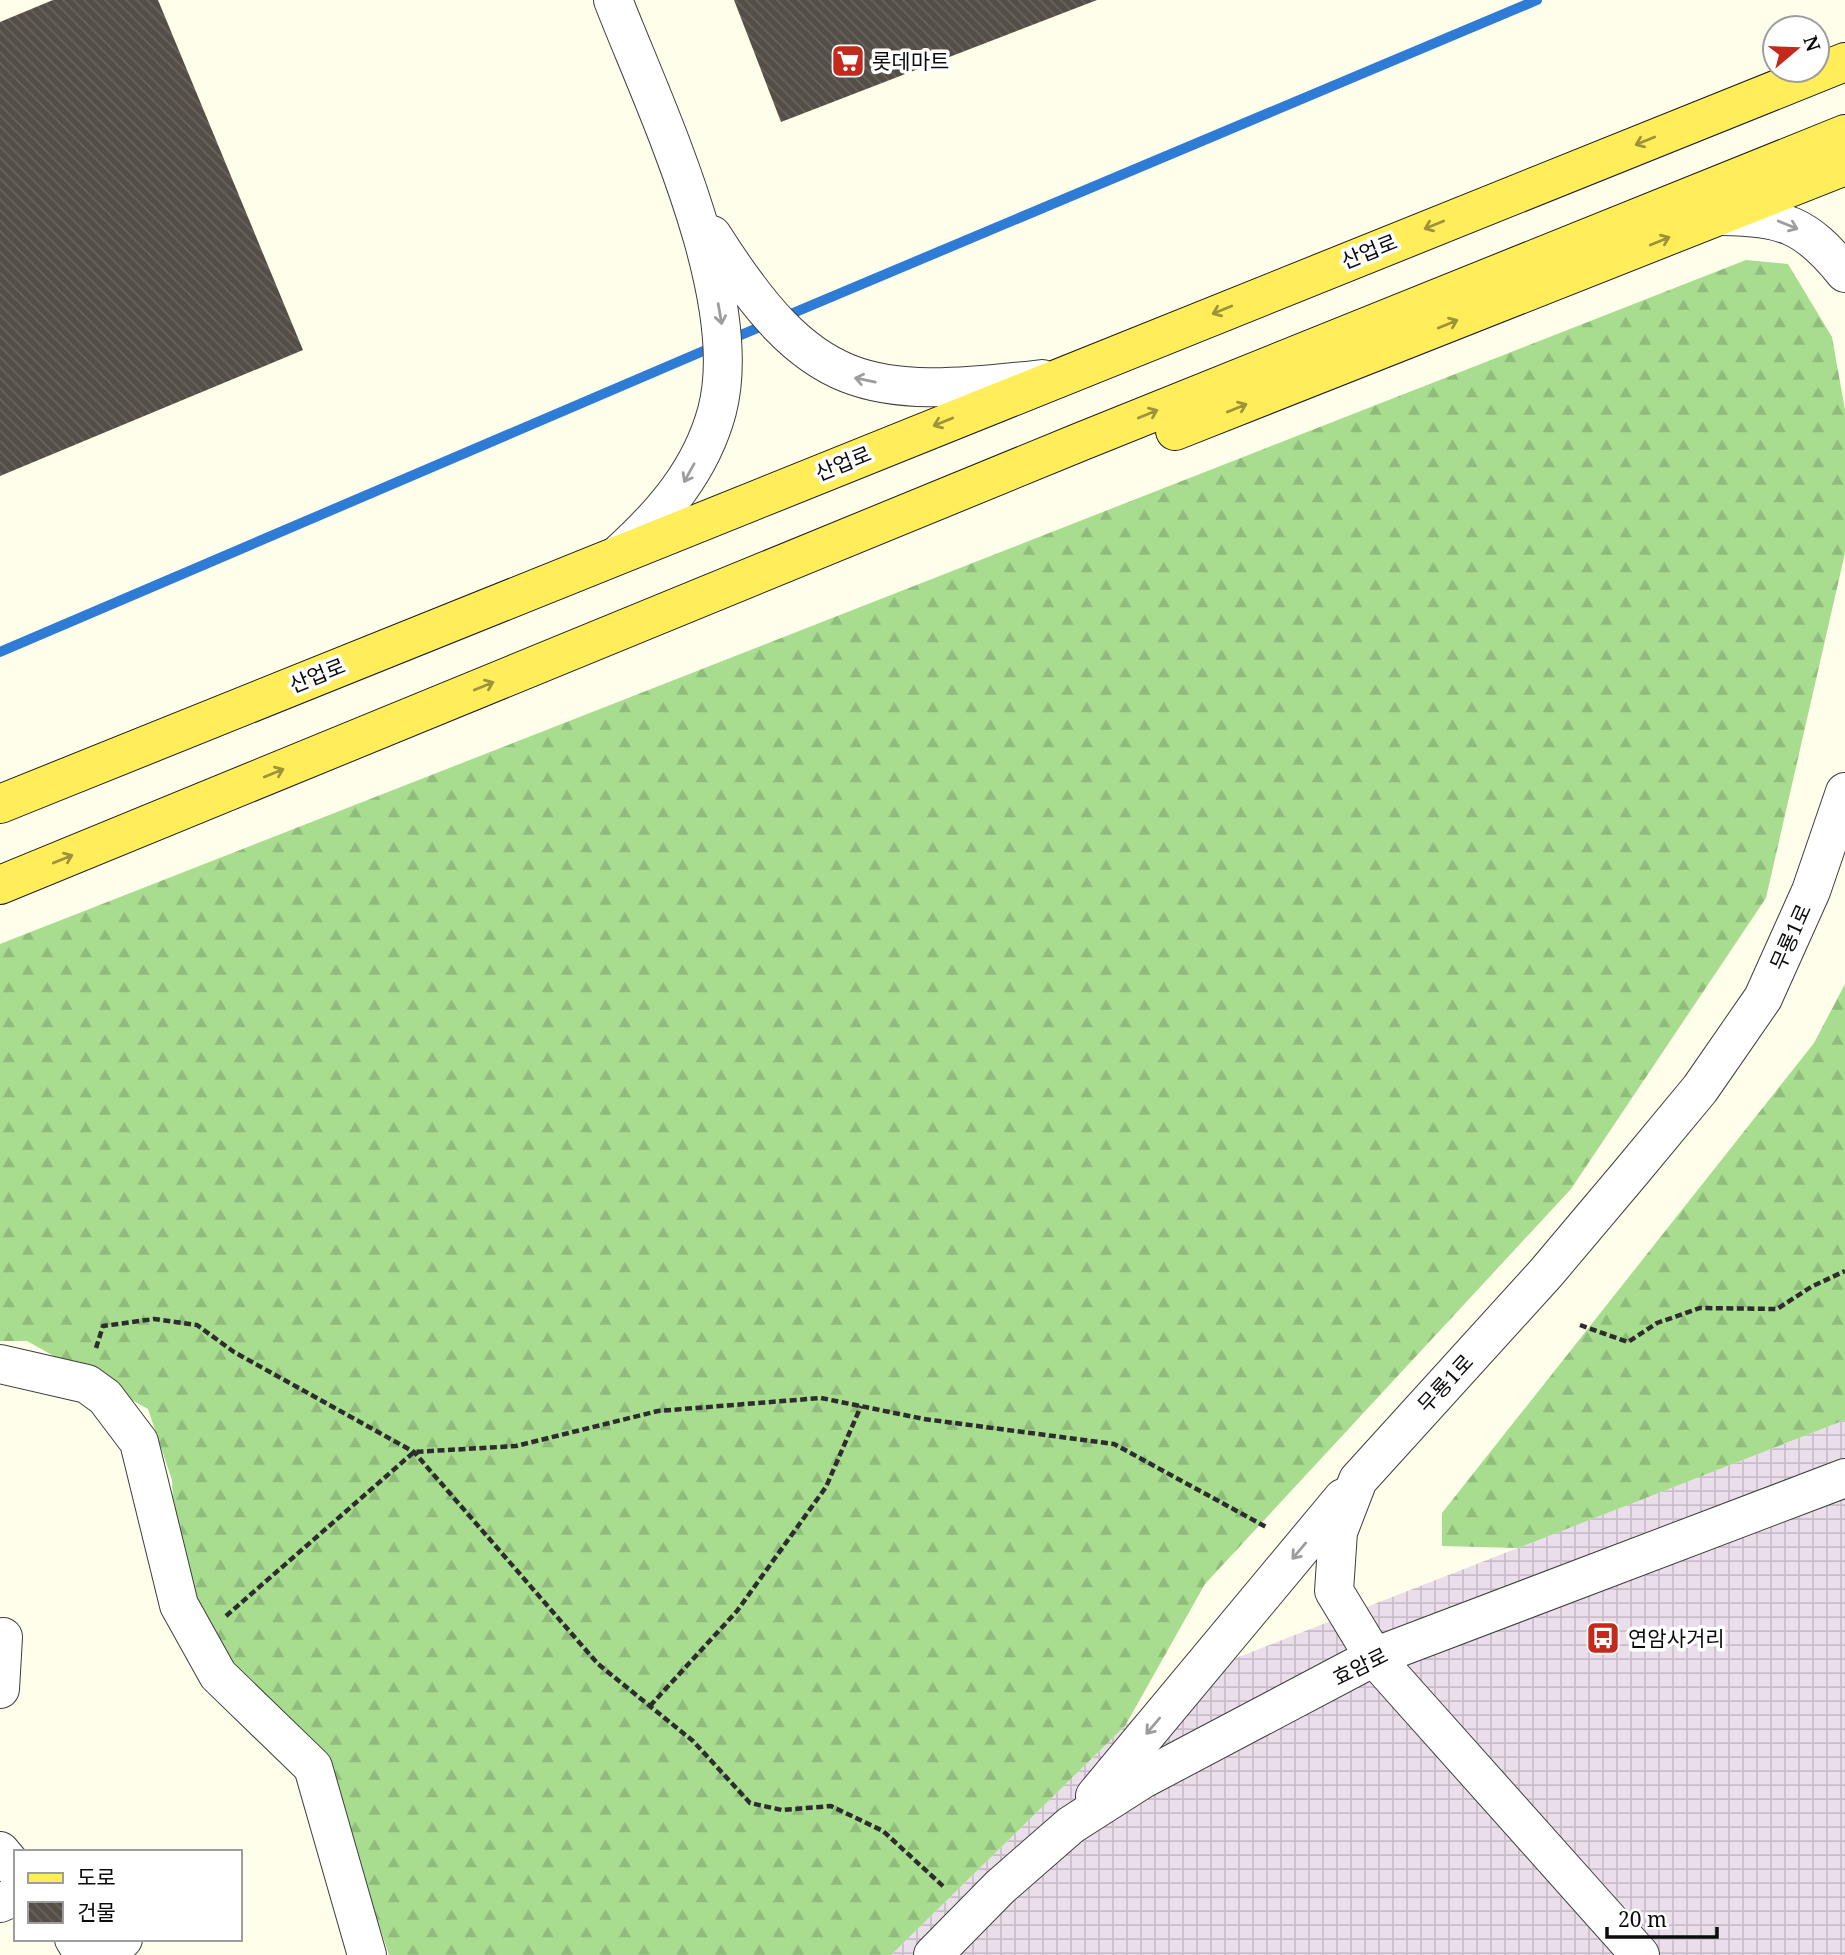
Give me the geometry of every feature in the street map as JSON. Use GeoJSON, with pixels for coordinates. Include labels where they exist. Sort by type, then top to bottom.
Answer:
{"type":"FeatureCollection","features":[{"type":"Feature","properties":{"kind":"main road","name":"산업로"},"geometry":{"type":"LineString","coordinates":[[0,804],[1054,377],[1845,62]]}},
{"type":"Feature","properties":{"kind":"main road","name":"산업로"},"geometry":{"type":"LineString","coordinates":[[1687,124],[1776,84]]}},
{"type":"Feature","properties":{"kind":"main road"},"geometry":{"type":"LineString","coordinates":[[0,885],[642,621],[1845,134]]}},
{"type":"Feature","properties":{"kind":"main road"},"geometry":{"type":"LineString","coordinates":[[642,621],[1200,422],[1845,166]]}},
{"type":"Feature","properties":{"kind":"street"},"geometry":{"type":"LineString","coordinates":[[613,0],[691,201],[716,293],[724,337],[723,377],[717,411],[703,448],[679,493],[657,519],[620,553]]}},
{"type":"Feature","properties":{"kind":"street"},"geometry":{"type":"LineString","coordinates":[[691,201],[744,285],[782,332],[819,360],[856,379],[902,387],[957,389],[1054,377]]}},
{"type":"Feature","properties":{"kind":"street"},"geometry":{"type":"LineString","coordinates":[[1721,216],[1764,217],[1793,226],[1824,247],[1845,273]]}},
{"type":"Feature","properties":{"kind":"street","name":"무룡1로"},"geometry":{"type":"LineString","coordinates":[[1640,1955],[1374,1657],[1334,1591],[1338,1532],[1358,1480],[1546,1273],[1700,1089],[1763,998],[1811,891],[1845,792]]}},
{"type":"Feature","properties":{"kind":"street"},"geometry":{"type":"LineString","coordinates":[[0,1364],[87,1384],[105,1397],[139,1441],[179,1605],[218,1675],[313,1767],[368,1955]]}},
{"type":"Feature","properties":{"kind":"street","name":"효암로"},"geometry":{"type":"LineString","coordinates":[[933,1955],[1000,1887],[1071,1825],[1143,1779],[1374,1657],[1845,1478]]}},
{"type":"Feature","properties":{"kind":"street"},"geometry":{"type":"LineString","coordinates":[[1071,1825],[1358,1480]]}},
{"type":"Feature","properties":{"kind":"street"},"geometry":{"type":"LineString","coordinates":[[0,1689],[3,1637]]}},
{"type":"Feature","properties":{"kind":"street"},"geometry":{"type":"LineString","coordinates":[[0,1851],[14,1868]]}},
{"type":"Feature","properties":{"kind":"street"},"geometry":{"type":"LineString","coordinates":[[107,1955],[121,1941]]}},
{"type":"Feature","properties":{"kind":"path"},"geometry":{"type":"LineString","coordinates":[[1580,1325],[1629,1342],[1657,1323],[1700,1308],[1777,1309],[1811,1287],[1845,1271]]}},
{"type":"Feature","properties":{"kind":"path"},"geometry":{"type":"LineString","coordinates":[[87,1384],[103,1326],[154,1319],[197,1325],[234,1352],[414,1452],[598,1664],[694,1741],[750,1803],[782,1810],[831,1805],[883,1831],[944,1887]]}},
{"type":"Feature","properties":{"kind":"path"},"geometry":{"type":"LineString","coordinates":[[198,1640],[414,1452],[516,1446],[657,1411],[821,1398],[924,1419],[1114,1444],[1268,1528]]}},
{"type":"Feature","properties":{"kind":"path"},"geometry":{"type":"LineString","coordinates":[[650,1706],[737,1611],[826,1487],[861,1406]]}},
{"type":"Feature","properties":{"kind":"shaded area"},"geometry":{"type":"Polygon","coordinates":[[[1845,1420],[1845,1955],[891,1955],[1167,1685],[1845,1420]]]}},
{"type":"Feature","properties":{"kind":"green space"},"geometry":{"type":"Polygon","coordinates":[[[1746,260],[1788,264],[1832,337],[1845,410],[1845,553],[1766,898],[1571,1189],[1205,1584],[1125,1726],[891,1955],[389,1955],[323,1757],[237,1676],[176,1566],[172,1480],[148,1409],[27,1341],[0,1341],[0,944],[1746,260]]]}},
{"type":"Feature","properties":{"kind":"green space"},"geometry":{"type":"Polygon","coordinates":[[[1845,984],[1845,1420],[1518,1548],[1442,1546],[1442,1513],[1814,1043],[1845,984]]]}},
{"type":"Feature","properties":{"kind":"building"},"geometry":{"type":"Polygon","coordinates":[[[53,0],[158,0],[303,350],[0,476],[0,22],[53,0]]]}},
{"type":"Feature","properties":{"kind":"building","name":"롯데마트"},"geometry":{"type":"Polygon","coordinates":[[[734,0],[1097,0],[781,122],[734,0]]]}},
{"type":"Feature","properties":{"kind":"waterway"},"geometry":{"type":"LineString","coordinates":[[729,340],[1537,0]]}},
{"type":"Feature","properties":{"kind":"waterway"},"geometry":{"type":"LineString","coordinates":[[0,652],[715,346]]}},
{"type":"Feature","properties":{"kind":"place","name":"롯데마트"},"geometry":{"type":"Point","coordinates":[848,61]}},
{"type":"Feature","properties":{"kind":"place","name":"연암사거리"},"geometry":{"type":"Point","coordinates":[1603,1638]}}]}
